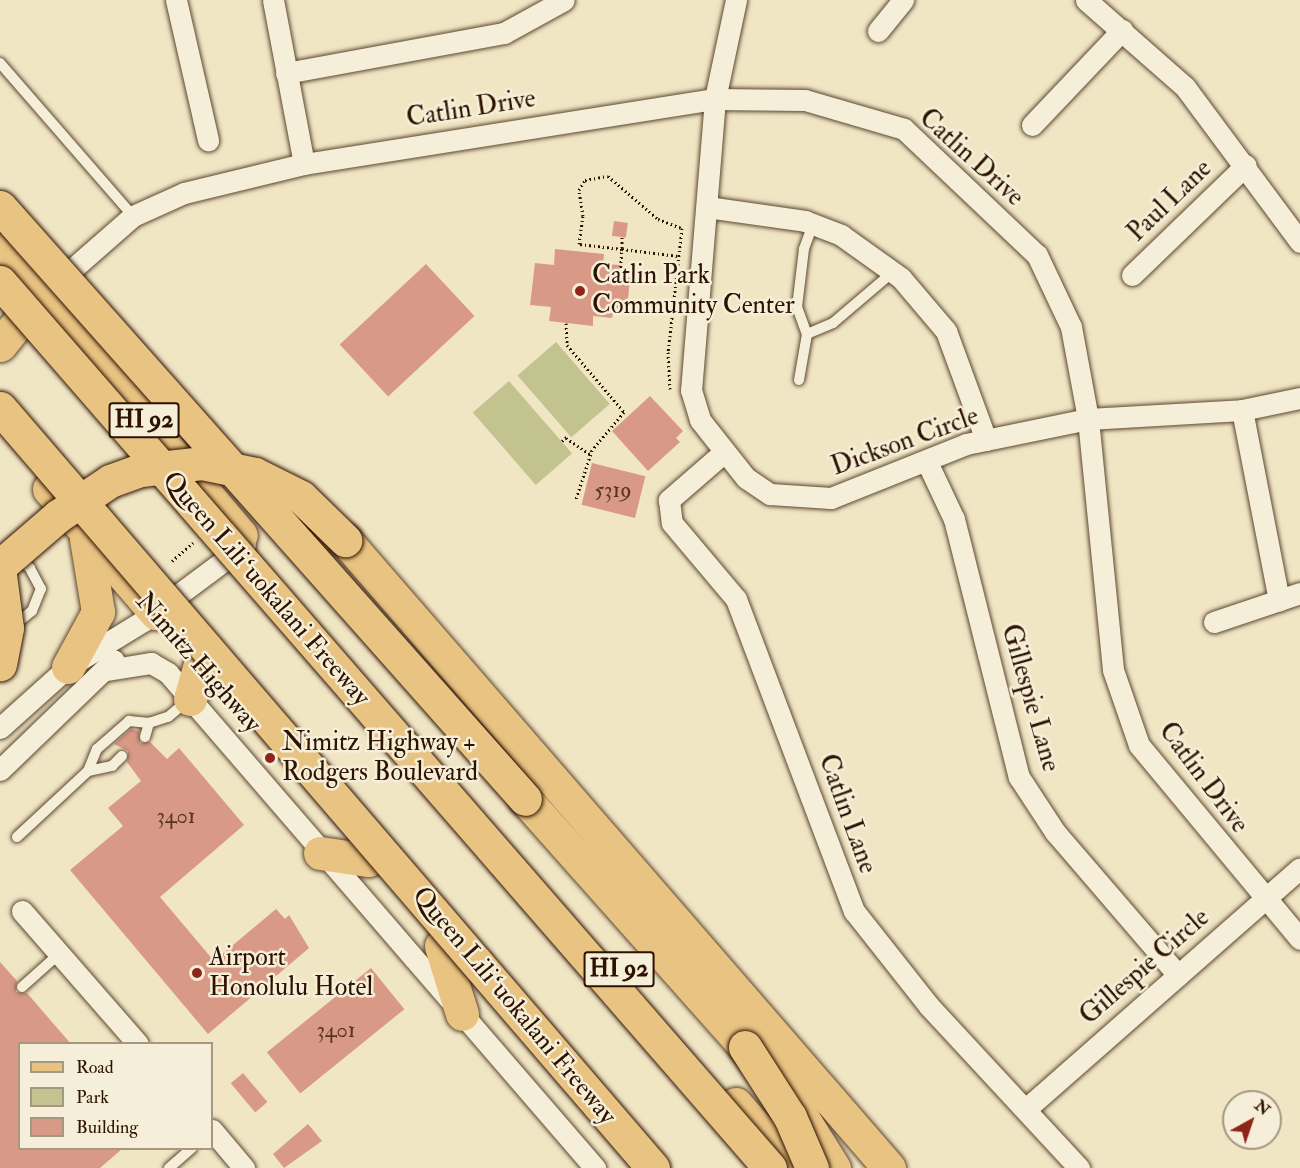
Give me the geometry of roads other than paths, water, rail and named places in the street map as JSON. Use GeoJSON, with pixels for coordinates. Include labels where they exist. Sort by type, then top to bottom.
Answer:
{"type":"FeatureCollection","features":[{"type":"Feature","properties":{"kind":"main road"},"geometry":{"type":"LineString","coordinates":[[0,207],[746,1047],[812,1125],[834,1168]]}},
{"type":"Feature","properties":{"kind":"main road"},"geometry":{"type":"LineString","coordinates":[[4,266],[45,274],[73,269]]}},
{"type":"Feature","properties":{"kind":"main road","name":"HI 92"},"geometry":{"type":"LineString","coordinates":[[4,266],[40,296],[248,543],[791,1167]]}},
{"type":"Feature","properties":{"kind":"main road","name":"Queen Liliʻuokalani Freeway"},"geometry":{"type":"LineString","coordinates":[[4,266],[791,1167]]}},
{"type":"Feature","properties":{"kind":"main road"},"geometry":{"type":"LineString","coordinates":[[0,321],[40,296]]}},
{"type":"Feature","properties":{"kind":"main road"},"geometry":{"type":"LineString","coordinates":[[0,345],[40,296]]}},
{"type":"Feature","properties":{"kind":"main road","name":"Queen Liliʻuokalani Freeway"},"geometry":{"type":"LineString","coordinates":[[0,408],[653,1168]]}},
{"type":"Feature","properties":{"kind":"main road","name":"Nimitz Highway"},"geometry":{"type":"LineString","coordinates":[[0,426],[149,616],[200,665],[635,1168]]}},
{"type":"Feature","properties":{"kind":"main road"},"geometry":{"type":"LineString","coordinates":[[0,566],[93,490],[141,470],[202,463],[255,474],[301,497],[345,540],[889,1168]]}},
{"type":"Feature","properties":{"kind":"main road"},"geometry":{"type":"LineString","coordinates":[[68,666],[98,612],[98,593],[84,535]]}},
{"type":"Feature","properties":{"kind":"main road"},"geometry":{"type":"LineString","coordinates":[[0,575],[7,628],[0,664]]}},
{"type":"Feature","properties":{"kind":"main road"},"geometry":{"type":"LineString","coordinates":[[190,699],[200,665]]}},
{"type":"Feature","properties":{"kind":"main road"},"geometry":{"type":"LineString","coordinates":[[320,853],[368,860]]}},
{"type":"Feature","properties":{"kind":"main road"},"geometry":{"type":"LineString","coordinates":[[441,946],[462,1014]]}},
{"type":"Feature","properties":{"kind":"main road"},"geometry":{"type":"LineString","coordinates":[[746,1047],[790,1117],[791,1167]]}},
{"type":"Feature","properties":{"kind":"street"},"geometry":{"type":"LineString","coordinates":[[176,0],[208,140]]}},
{"type":"Feature","properties":{"kind":"street"},"geometry":{"type":"LineString","coordinates":[[273,0],[304,164]]}},
{"type":"Feature","properties":{"kind":"street"},"geometry":{"type":"LineString","coordinates":[[286,73],[504,33],[564,0]]}},
{"type":"Feature","properties":{"kind":"street","name":"Dickson Circle"},"geometry":{"type":"LineString","coordinates":[[736,0],[716,99],[691,390],[700,420],[723,453],[746,478],[770,494],[831,498],[987,440],[1088,419],[1242,410],[1300,398]]}},
{"type":"Feature","properties":{"kind":"street"},"geometry":{"type":"LineString","coordinates":[[878,31],[903,0]]}},
{"type":"Feature","properties":{"kind":"street"},"geometry":{"type":"LineString","coordinates":[[1086,0],[1185,87],[1246,165],[1300,242]]}},
{"type":"Feature","properties":{"kind":"street"},"geometry":{"type":"LineString","coordinates":[[1032,125],[1122,30]]}},
{"type":"Feature","properties":{"kind":"street","name":"Catlin Drive"},"geometry":{"type":"LineString","coordinates":[[40,296],[133,216],[184,193],[304,164],[716,99],[805,100],[904,129],[1037,255],[1071,327],[1088,419],[1113,670],[1139,744],[1263,899],[1300,939]]}},
{"type":"Feature","properties":{"kind":"street","name":"Paul Lane"},"geometry":{"type":"LineString","coordinates":[[1132,275],[1246,165]]}},
{"type":"Feature","properties":{"kind":"street"},"geometry":{"type":"LineString","coordinates":[[707,207],[774,214],[813,224],[841,235],[893,272],[946,331],[987,440]]}},
{"type":"Feature","properties":{"kind":"street"},"geometry":{"type":"LineString","coordinates":[[1242,410],[1279,600]]}},
{"type":"Feature","properties":{"kind":"street","name":"Catlin Lane"},"geometry":{"type":"LineString","coordinates":[[723,453],[669,500],[672,523],[736,600],[854,911],[929,1006],[1027,1108],[1079,1168]]}},
{"type":"Feature","properties":{"kind":"street","name":"Gillespie Lane"},"geometry":{"type":"LineString","coordinates":[[927,462],[954,519],[1019,777],[1054,832],[1178,975]]}},
{"type":"Feature","properties":{"kind":"street"},"geometry":{"type":"LineString","coordinates":[[0,728],[68,666],[149,616],[248,543]]}},
{"type":"Feature","properties":{"kind":"street"},"geometry":{"type":"LineString","coordinates":[[1214,622],[1300,593]]}},
{"type":"Feature","properties":{"kind":"street"},"geometry":{"type":"LineString","coordinates":[[0,770],[107,670],[149,616]]}},
{"type":"Feature","properties":{"kind":"street"},"geometry":{"type":"LineString","coordinates":[[107,670],[151,663],[168,673],[320,853],[595,1168]]}},
{"type":"Feature","properties":{"kind":"street","name":"Gillespie Circle"},"geometry":{"type":"LineString","coordinates":[[1027,1108],[1300,868]]}},
{"type":"Feature","properties":{"kind":"street"},"geometry":{"type":"LineString","coordinates":[[22,911],[136,1042]]}},
{"type":"Feature","properties":{"kind":"street"},"geometry":{"type":"LineString","coordinates":[[213,1132],[244,1168]]}},
{"type":"Feature","properties":{"kind":"lane"},"geometry":{"type":"LineString","coordinates":[[0,63],[133,216]]}},
{"type":"Feature","properties":{"kind":"lane"},"geometry":{"type":"LineString","coordinates":[[799,380],[807,334],[797,307],[804,249],[813,224]]}},
{"type":"Feature","properties":{"kind":"lane"},"geometry":{"type":"LineString","coordinates":[[807,334],[833,323],[893,272]]}},
{"type":"Feature","properties":{"kind":"lane"},"geometry":{"type":"LineString","coordinates":[[0,545],[30,568],[41,589],[32,611],[0,636]]}},
{"type":"Feature","properties":{"kind":"lane"},"geometry":{"type":"LineString","coordinates":[[17,837],[88,771],[97,749],[129,721],[149,723],[168,717],[190,699]]}},
{"type":"Feature","properties":{"kind":"lane"},"geometry":{"type":"LineString","coordinates":[[144,737],[149,723]]}},
{"type":"Feature","properties":{"kind":"lane"},"geometry":{"type":"LineString","coordinates":[[88,771],[112,766],[122,756]]}},
{"type":"Feature","properties":{"kind":"lane"},"geometry":{"type":"LineString","coordinates":[[22,987],[60,953]]}},
{"type":"Feature","properties":{"kind":"lane"},"geometry":{"type":"LineString","coordinates":[[169,1168],[191,1150]]}},
{"type":"Feature","properties":{"kind":"place","name":"Catlin Park Community Center"},"geometry":{"type":"Point","coordinates":[580,291]}},
{"type":"Feature","properties":{"kind":"place","name":"Nimitz Highway + Rodgers Boulevard"},"geometry":{"type":"Point","coordinates":[270,758]}},
{"type":"Feature","properties":{"kind":"place","name":"Airport Honolulu Hotel"},"geometry":{"type":"Point","coordinates":[197,973]}}]}
